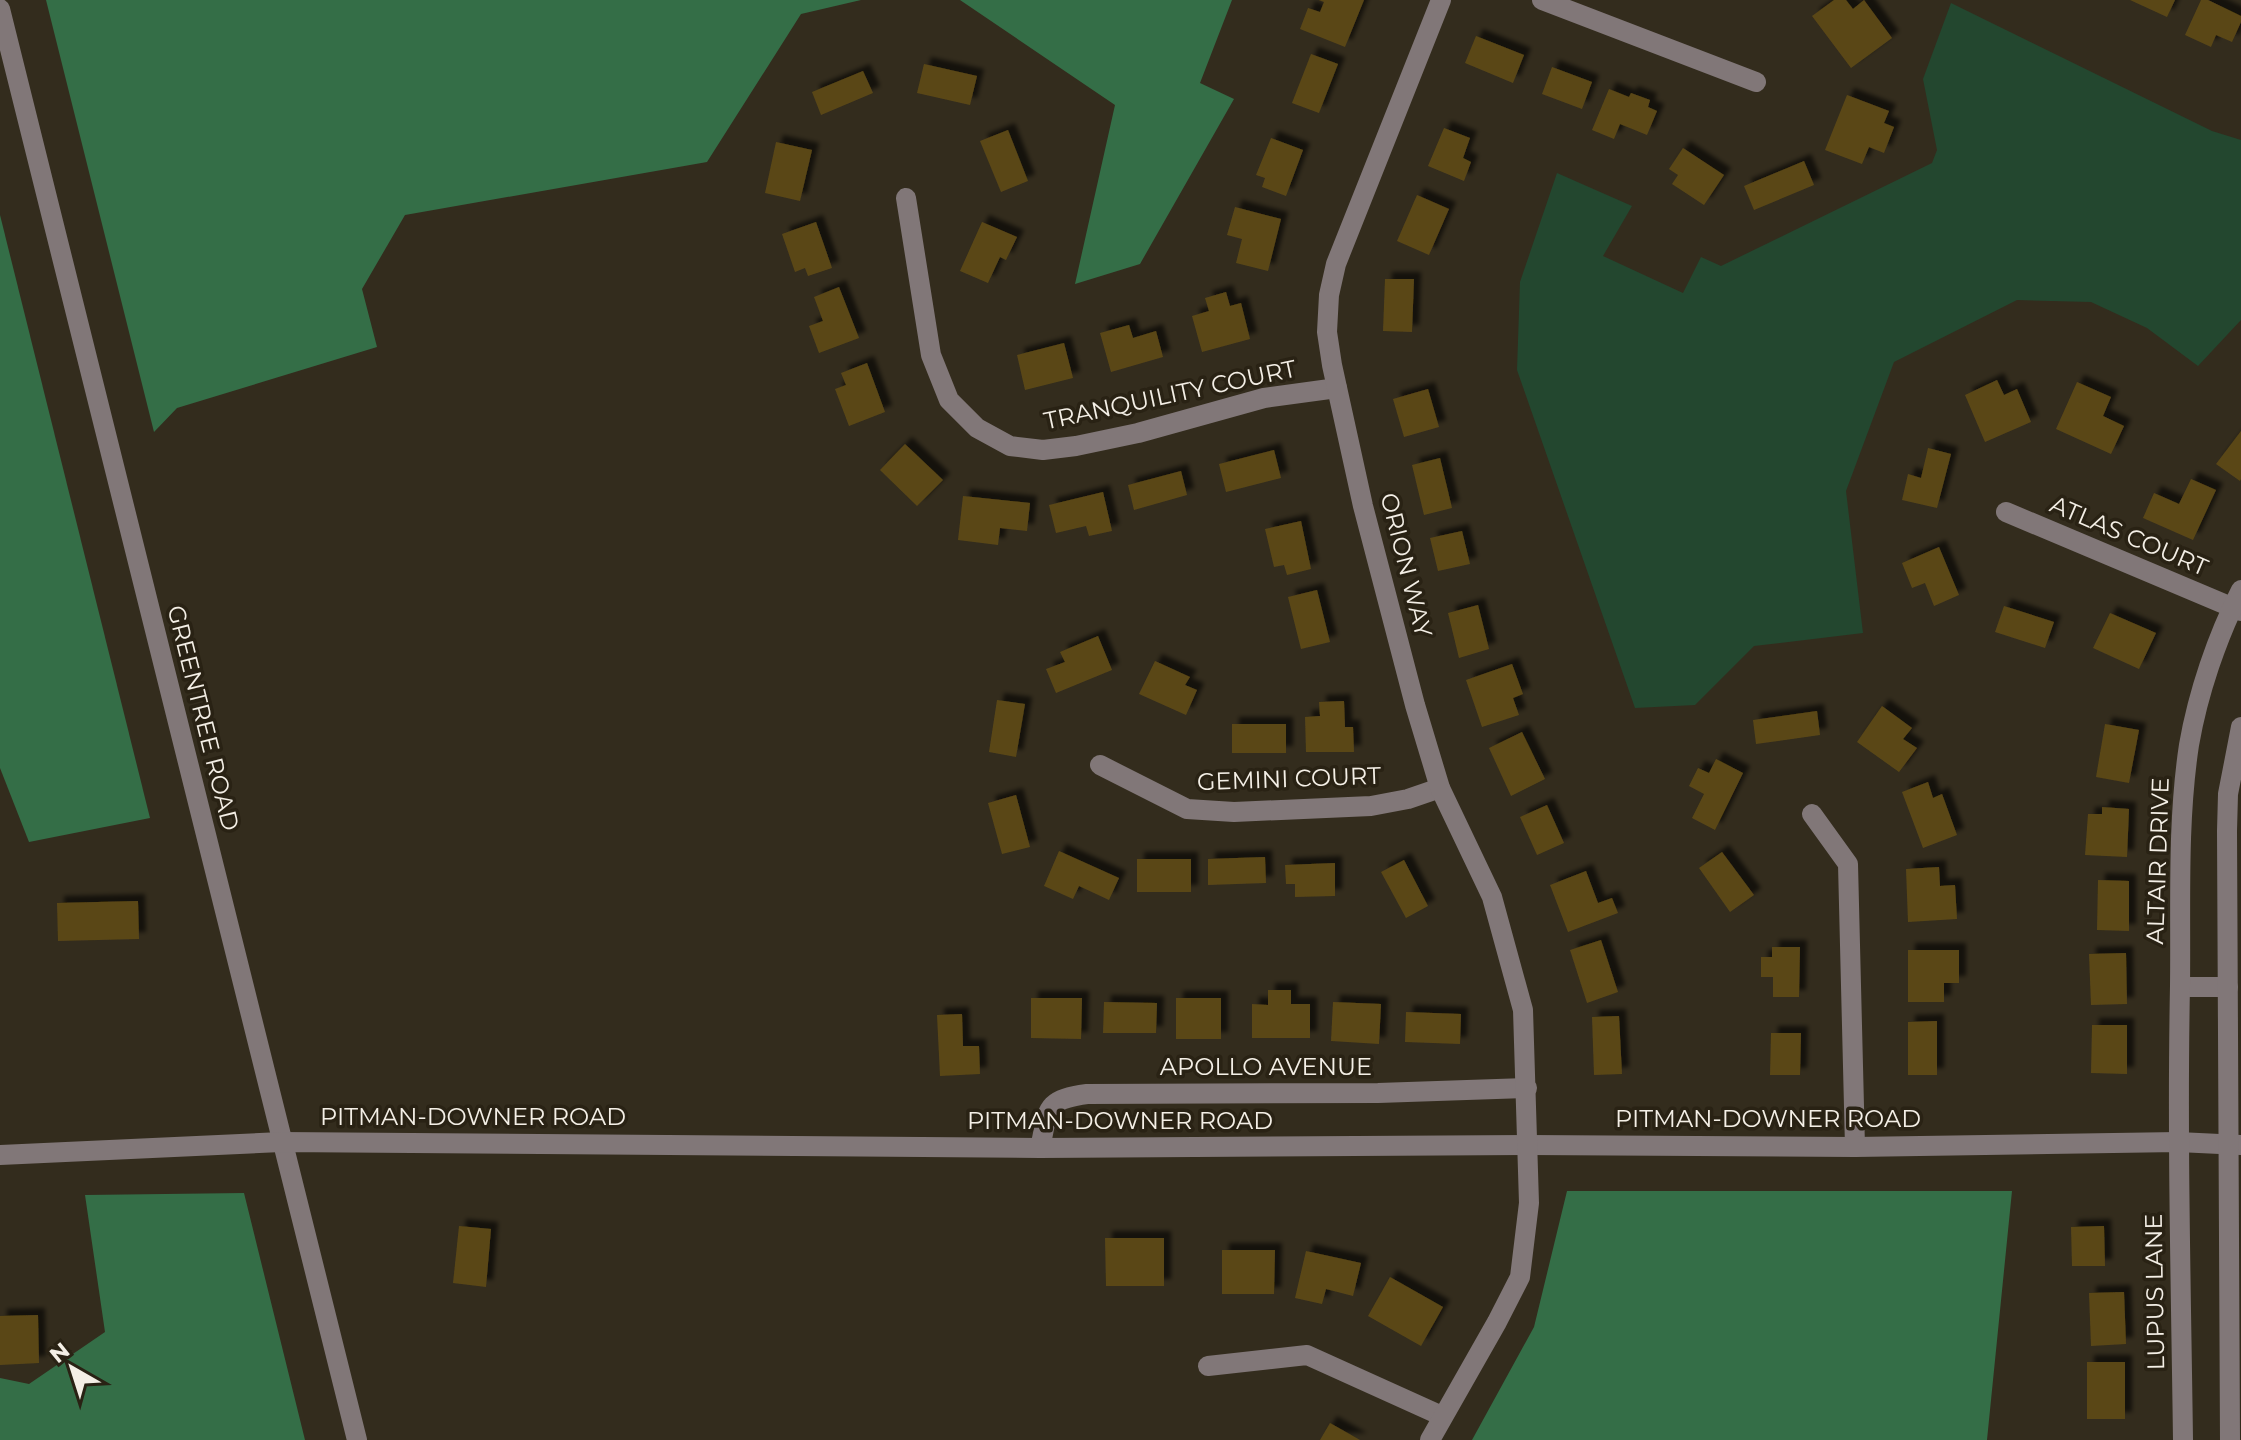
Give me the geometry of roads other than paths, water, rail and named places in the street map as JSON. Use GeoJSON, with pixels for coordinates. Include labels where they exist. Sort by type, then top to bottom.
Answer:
{"type":"FeatureCollection","features":[{"type":"Feature","properties":{"kind":"street","name":"ORION WAY"},"geometry":{"type":"LineString","coordinates":[[1430,1440],[1520,1277],[1529,1203],[1523,1010],[1492,897],[1440,788],[1415,705],[1363,506],[1327,332],[1329,295],[1336,264],[1441,0]]}},
{"type":"Feature","properties":{"kind":"street"},"geometry":{"type":"LineString","coordinates":[[1542,0],[1756,82]]}},
{"type":"Feature","properties":{"kind":"street","name":"GREENTREE ROAD"},"geometry":{"type":"LineString","coordinates":[[0,9],[357,1440]]}},
{"type":"Feature","properties":{"kind":"street","name":"TRANQUILITY COURT"},"geometry":{"type":"LineString","coordinates":[[906,198],[931,355],[949,400],[977,428],[1010,446],[1043,450],[1076,446],[1138,433],[1264,398],[1337,388]]}},
{"type":"Feature","properties":{"kind":"street","name":"ATLAS COURT"},"geometry":{"type":"LineString","coordinates":[[2006,512],[2238,603]]}},
{"type":"Feature","properties":{"kind":"street","name":"ALTAIR DRIVE"},"geometry":{"type":"LineString","coordinates":[[2178,1142],[2183,799],[2190,743],[2212,660],[2238,603]]}},
{"type":"Feature","properties":{"kind":"street"},"geometry":{"type":"LineString","coordinates":[[2230,1440],[2235,1146],[2228,987],[2228,794],[2241,727]]}},
{"type":"Feature","properties":{"kind":"street","name":"GEMINI COURT"},"geometry":{"type":"LineString","coordinates":[[1100,765],[1187,809],[1234,812],[1371,806],[1408,799],[1440,788]]}},
{"type":"Feature","properties":{"kind":"street"},"geometry":{"type":"LineString","coordinates":[[1812,814],[1848,864],[1855,1147]]}},
{"type":"Feature","properties":{"kind":"street"},"geometry":{"type":"LineString","coordinates":[[2180,987],[2228,987]]}},
{"type":"Feature","properties":{"kind":"street","name":"APOLLO AVENUE"},"geometry":{"type":"LineString","coordinates":[[1040,1148],[1049,1108],[1062,1097],[1087,1094],[1378,1093],[1527,1088]]}},
{"type":"Feature","properties":{"kind":"street","name":"PITMAN-DOWNER ROAD"},"geometry":{"type":"LineString","coordinates":[[0,1155],[281,1142],[1040,1148],[1855,1147],[2178,1142],[2235,1146]]}},
{"type":"Feature","properties":{"kind":"street","name":"LUPUS LANE"},"geometry":{"type":"LineString","coordinates":[[2178,1142],[2183,1440]]}},
{"type":"Feature","properties":{"kind":"street"},"geometry":{"type":"LineString","coordinates":[[1208,1366],[1307,1355],[1442,1416]]}}]}
